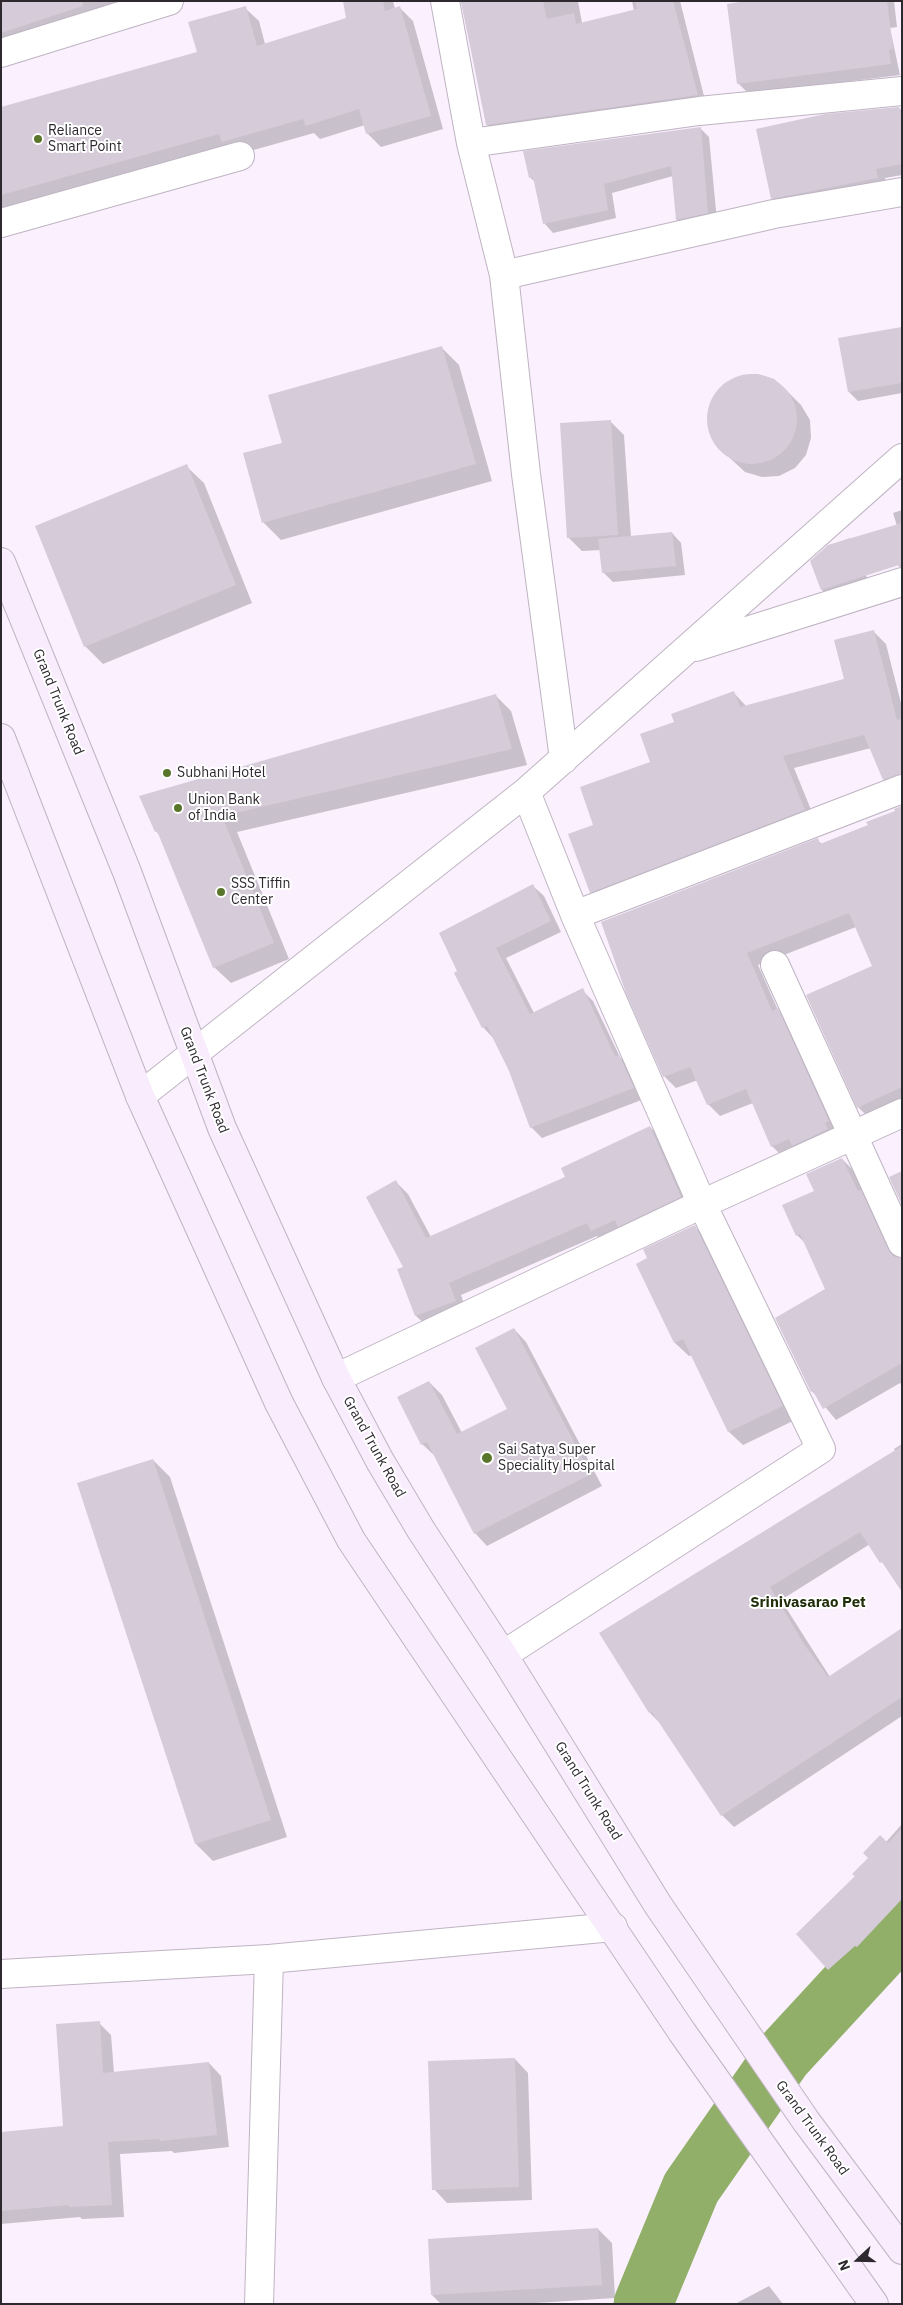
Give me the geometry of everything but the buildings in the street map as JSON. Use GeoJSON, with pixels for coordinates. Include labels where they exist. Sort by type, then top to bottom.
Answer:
{"type":"FeatureCollection","features":[{"type":"Feature","properties":{"kind":"main road","name":"Grand Trunk Road"},"geometry":{"type":"LineString","coordinates":[[1,562],[127,872],[222,1128],[336,1378],[380,1461],[421,1530],[503,1655],[658,1905],[806,2121],[900,2243]]}},
{"type":"Feature","properties":{"kind":"main road"},"geometry":{"type":"LineString","coordinates":[[1,738],[140,1096],[279,1403],[351,1540],[682,2032],[874,2304]]}},
{"type":"Feature","properties":{"kind":"street"},"geometry":{"type":"LineString","coordinates":[[1,53],[169,1]]}},
{"type":"Feature","properties":{"kind":"street"},"geometry":{"type":"LineString","coordinates":[[445,1],[471,144],[504,275],[526,474],[564,758]]}},
{"type":"Feature","properties":{"kind":"street"},"geometry":{"type":"LineString","coordinates":[[471,144],[699,111],[902,91]]}},
{"type":"Feature","properties":{"kind":"street"},"geometry":{"type":"LineString","coordinates":[[1,223],[240,156]]}},
{"type":"Feature","properties":{"kind":"street"},"geometry":{"type":"LineString","coordinates":[[504,275],[774,214],[902,192]]}},
{"type":"Feature","properties":{"kind":"street"},"geometry":{"type":"LineString","coordinates":[[140,1096],[526,792],[902,458]]}},
{"type":"Feature","properties":{"kind":"street"},"geometry":{"type":"LineString","coordinates":[[686,650],[902,582]]}},
{"type":"Feature","properties":{"kind":"street"},"geometry":{"type":"LineString","coordinates":[[575,916],[902,788]]}},
{"type":"Feature","properties":{"kind":"street"},"geometry":{"type":"LineString","coordinates":[[503,1655],[822,1449],[702,1204],[575,916],[526,792]]}},
{"type":"Feature","properties":{"kind":"street"},"geometry":{"type":"LineString","coordinates":[[775,965],[902,1242]]}},
{"type":"Feature","properties":{"kind":"street"},"geometry":{"type":"LineString","coordinates":[[336,1378],[702,1204],[902,1113]]}},
{"type":"Feature","properties":{"kind":"street"},"geometry":{"type":"LineString","coordinates":[[1,1974],[269,1958],[613,1927]]}},
{"type":"Feature","properties":{"kind":"street"},"geometry":{"type":"LineString","coordinates":[[258,2304],[269,1958]]}},
{"type":"Feature","properties":{"kind":"waterway"},"geometry":{"type":"LineString","coordinates":[[643,2304],[691,2188],[783,2056],[902,1927]]}},
{"type":"Feature","properties":{"kind":"place","name":"Reliance Smart Point"},"geometry":{"type":"Point","coordinates":[38,139]}},
{"type":"Feature","properties":{"kind":"place","name":"Subhani Hotel"},"geometry":{"type":"Point","coordinates":[167,773]}},
{"type":"Feature","properties":{"kind":"place","name":"Union Bank of India"},"geometry":{"type":"Point","coordinates":[178,808]}},
{"type":"Feature","properties":{"kind":"place","name":"SSS Tiffin Center"},"geometry":{"type":"Point","coordinates":[221,892]}},
{"type":"Feature","properties":{"kind":"place","name":"Sai Satya Super Speciality Hospital"},"geometry":{"type":"Point","coordinates":[487,1458]}},
{"type":"Feature","properties":{"kind":"district","name":"Srinivasarao Pet"},"geometry":{"type":"Point","coordinates":[808,1603]}}]}
